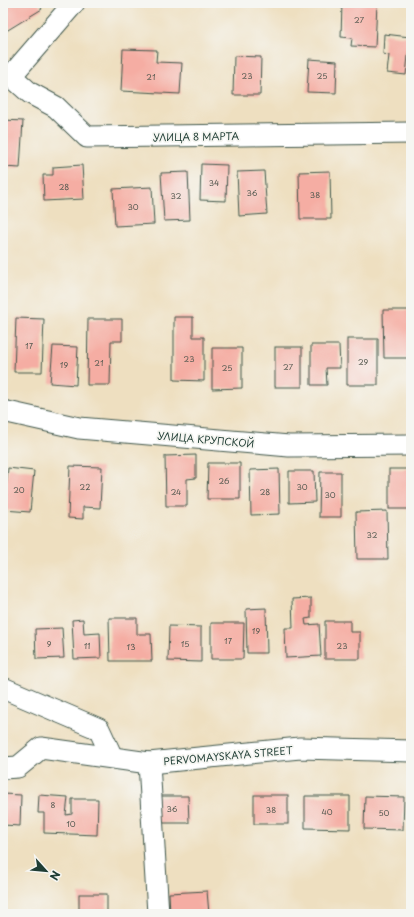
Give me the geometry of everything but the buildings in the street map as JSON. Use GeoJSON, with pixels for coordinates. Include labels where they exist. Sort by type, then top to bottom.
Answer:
{"type":"FeatureCollection","features":[{"type":"Feature","properties":{"kind":"street"},"geometry":{"type":"LineString","coordinates":[[7,76],[74,3]]}},
{"type":"Feature","properties":{"kind":"street","name":"УЛИЦА 8 МАРТА"},"geometry":{"type":"LineString","coordinates":[[7,76],[30,92],[56,107],[87,137],[411,133]]}},
{"type":"Feature","properties":{"kind":"street","name":"УЛИЦА КРУПСКОЙ"},"geometry":{"type":"LineString","coordinates":[[3,411],[79,428],[289,446],[411,445]]}},
{"type":"Feature","properties":{"kind":"street"},"geometry":{"type":"LineString","coordinates":[[3,688],[99,730],[112,757]]}},
{"type":"Feature","properties":{"kind":"street"},"geometry":{"type":"LineString","coordinates":[[3,768],[18,767],[41,748],[149,762]]}},
{"type":"Feature","properties":{"kind":"street","name":"PERVOMAYSKAYA STREET"},"geometry":{"type":"LineString","coordinates":[[158,914],[149,762],[300,748],[411,750]]}}]}
